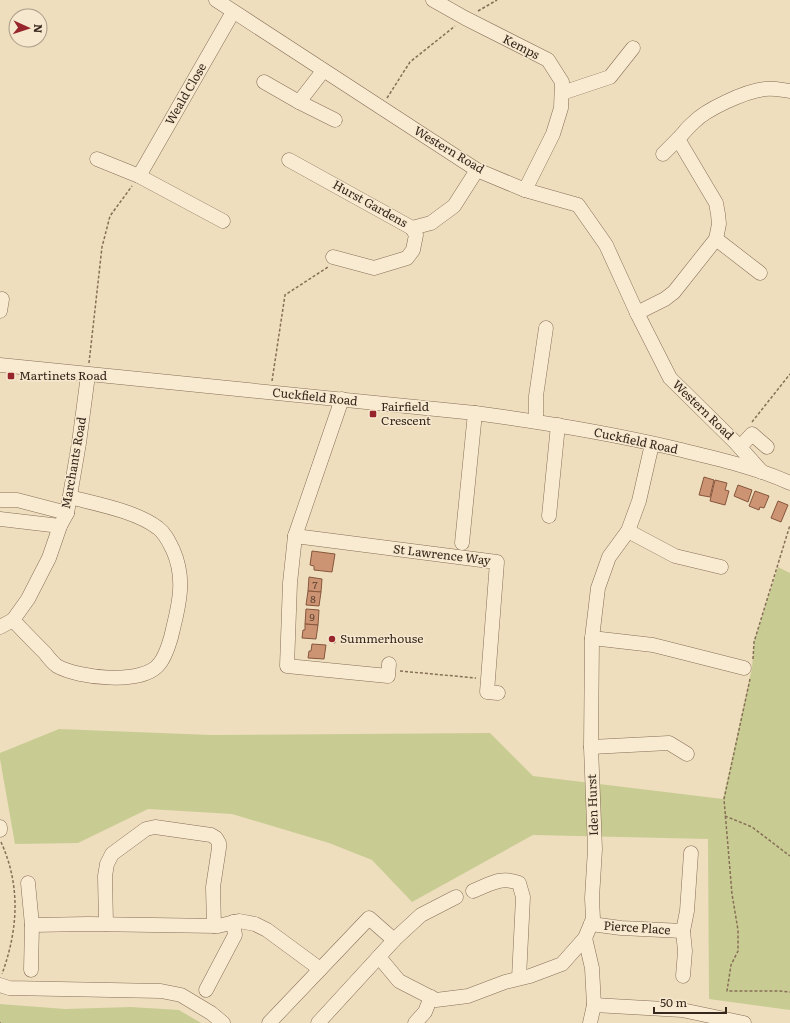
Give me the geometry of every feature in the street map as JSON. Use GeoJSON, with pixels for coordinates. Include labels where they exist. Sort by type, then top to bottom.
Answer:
{"type":"FeatureCollection","features":[{"type":"Feature","properties":{"kind":"street","name":"Western Road"},"geometry":{"type":"LineString","coordinates":[[216,0],[477,170],[526,190],[578,205],[606,245],[637,313],[670,378],[740,447],[762,472]]}},
{"type":"Feature","properties":{"kind":"street","name":"Kemps"},"geometry":{"type":"LineString","coordinates":[[433,0],[548,60],[562,82],[561,108],[553,134],[526,190]]}},
{"type":"Feature","properties":{"kind":"street","name":"Weald Close"},"geometry":{"type":"LineString","coordinates":[[139,176],[233,12]]}},
{"type":"Feature","properties":{"kind":"street"},"geometry":{"type":"LineString","coordinates":[[562,92],[610,77],[633,48]]}},
{"type":"Feature","properties":{"kind":"street"},"geometry":{"type":"LineString","coordinates":[[299,102],[323,71]]}},
{"type":"Feature","properties":{"kind":"street"},"geometry":{"type":"LineString","coordinates":[[264,82],[335,120]]}},
{"type":"Feature","properties":{"kind":"street"},"geometry":{"type":"LineString","coordinates":[[664,154],[693,122],[709,110],[756,90],[766,88],[790,91]]}},
{"type":"Feature","properties":{"kind":"street"},"geometry":{"type":"LineString","coordinates":[[637,313],[665,299],[674,292],[716,239],[718,219],[716,203],[678,139]]}},
{"type":"Feature","properties":{"kind":"street"},"geometry":{"type":"LineString","coordinates":[[97,159],[139,176],[223,221]]}},
{"type":"Feature","properties":{"kind":"street","name":"Hurst Gardens"},"geometry":{"type":"LineString","coordinates":[[289,160],[412,228],[431,223],[454,206],[477,170]]}},
{"type":"Feature","properties":{"kind":"street"},"geometry":{"type":"LineString","coordinates":[[330,262],[374,268],[407,258],[413,250],[416,235],[412,228]]}},
{"type":"Feature","properties":{"kind":"street"},"geometry":{"type":"LineString","coordinates":[[716,239],[760,273]]}},
{"type":"Feature","properties":{"kind":"street"},"geometry":{"type":"LineString","coordinates":[[536,421],[536,396],[546,328]]}},
{"type":"Feature","properties":{"kind":"street","name":"Cuckfield Road"},"geometry":{"type":"LineString","coordinates":[[0,365],[475,413],[536,421],[714,458],[790,482]]}},
{"type":"Feature","properties":{"kind":"street","name":"Marchants Road"},"geometry":{"type":"LineString","coordinates":[[0,627],[13,620],[28,599],[49,558],[60,526],[67,512],[79,444],[88,375]]}},
{"type":"Feature","properties":{"kind":"street"},"geometry":{"type":"LineString","coordinates":[[342,400],[295,536],[290,583],[287,666],[388,676],[389,667]]}},
{"type":"Feature","properties":{"kind":"street"},"geometry":{"type":"LineString","coordinates":[[462,542],[475,413]]}},
{"type":"Feature","properties":{"kind":"street"},"geometry":{"type":"LineString","coordinates":[[549,516],[558,425]]}},
{"type":"Feature","properties":{"kind":"street"},"geometry":{"type":"LineString","coordinates":[[740,447],[752,434],[767,447]]}},
{"type":"Feature","properties":{"kind":"street","name":"Iden Hurst"},"geometry":{"type":"LineString","coordinates":[[379,957],[399,981],[436,1000],[468,996],[505,982],[530,976],[562,964],[585,938],[593,919],[592,898],[595,849],[591,747],[592,638],[598,588],[609,557],[628,531],[639,501],[652,444]]}},
{"type":"Feature","properties":{"kind":"street"},"geometry":{"type":"LineString","coordinates":[[13,620],[57,665],[84,675],[126,678],[147,673],[160,664],[170,640],[177,615],[181,584],[178,563],[169,540],[158,528],[138,516],[70,497]]}},
{"type":"Feature","properties":{"kind":"street"},"geometry":{"type":"LineString","coordinates":[[0,500],[17,500],[67,512]]}},
{"type":"Feature","properties":{"kind":"street"},"geometry":{"type":"LineString","coordinates":[[0,519],[60,526]]}},
{"type":"Feature","properties":{"kind":"street"},"geometry":{"type":"LineString","coordinates":[[628,531],[675,556],[721,567]]}},
{"type":"Feature","properties":{"kind":"street","name":"St Lawrence Way"},"geometry":{"type":"LineString","coordinates":[[295,536],[497,562],[488,680]]}},
{"type":"Feature","properties":{"kind":"street"},"geometry":{"type":"LineString","coordinates":[[592,638],[653,644],[744,668]]}},
{"type":"Feature","properties":{"kind":"street"},"geometry":{"type":"LineString","coordinates":[[488,680],[487,692],[498,693]]}},
{"type":"Feature","properties":{"kind":"street"},"geometry":{"type":"LineString","coordinates":[[591,747],[669,743],[687,754]]}},
{"type":"Feature","properties":{"kind":"street"},"geometry":{"type":"LineString","coordinates":[[106,924],[105,876],[107,864],[112,854],[146,829],[154,827],[204,834],[216,838],[219,842],[213,887],[214,926]]}},
{"type":"Feature","properties":{"kind":"street","name":"Pierce Place"},"geometry":{"type":"LineString","coordinates":[[683,976],[685,951],[683,931],[687,911],[691,853]]}},
{"type":"Feature","properties":{"kind":"street"},"geometry":{"type":"LineString","coordinates":[[473,891],[498,880],[510,880],[519,883],[523,897],[519,978]]}},
{"type":"Feature","properties":{"kind":"street"},"geometry":{"type":"LineString","coordinates":[[28,883],[32,925],[31,970]]}},
{"type":"Feature","properties":{"kind":"street"},"geometry":{"type":"LineString","coordinates":[[318,1023],[394,940],[422,915],[456,897]]}},
{"type":"Feature","properties":{"kind":"street"},"geometry":{"type":"LineString","coordinates":[[269,1023],[369,918],[394,940]]}},
{"type":"Feature","properties":{"kind":"street"},"geometry":{"type":"LineString","coordinates":[[32,925],[106,924],[214,926],[239,921],[255,924],[267,930],[320,969]]}},
{"type":"Feature","properties":{"kind":"street"},"geometry":{"type":"LineString","coordinates":[[206,990],[235,936],[233,922]]}},
{"type":"Feature","properties":{"kind":"street","name":"Pierce Place"},"geometry":{"type":"LineString","coordinates":[[591,924],[621,928],[683,931]]}},
{"type":"Feature","properties":{"kind":"street"},"geometry":{"type":"LineString","coordinates":[[585,938],[592,968],[594,1005],[590,1023]]}},
{"type":"Feature","properties":{"kind":"street"},"geometry":{"type":"LineString","coordinates":[[0,985],[10,988],[161,991],[181,995],[211,1013],[223,1023]]}},
{"type":"Feature","properties":{"kind":"street"},"geometry":{"type":"LineString","coordinates":[[415,1023],[425,1012],[431,997]]}},
{"type":"Feature","properties":{"kind":"street"},"geometry":{"type":"LineString","coordinates":[[594,1005],[682,1010],[744,1023]]}},
{"type":"Feature","properties":{"kind":"path"},"geometry":{"type":"LineString","coordinates":[[381,108],[410,62],[465,18],[497,0]]}},
{"type":"Feature","properties":{"kind":"path"},"geometry":{"type":"LineString","coordinates":[[88,375],[102,247],[110,216],[139,176]]}},
{"type":"Feature","properties":{"kind":"path"},"geometry":{"type":"LineString","coordinates":[[270,392],[285,294],[330,262]]}},
{"type":"Feature","properties":{"kind":"path"},"geometry":{"type":"LineString","coordinates":[[751,424],[790,374]]}},
{"type":"Feature","properties":{"kind":"path"},"geometry":{"type":"LineString","coordinates":[[389,667],[488,680]]}},
{"type":"Feature","properties":{"kind":"path"},"geometry":{"type":"LineString","coordinates":[[724,802],[732,894],[738,930],[738,951],[731,965],[727,991],[790,992]]}},
{"type":"Feature","properties":{"kind":"path"},"geometry":{"type":"LineString","coordinates":[[725,816],[752,827],[790,856]]}},
{"type":"Feature","properties":{"kind":"path"},"geometry":{"type":"LineString","coordinates":[[0,840],[9,863],[15,893],[14,931],[10,953],[0,978]]}},
{"type":"Feature","properties":{"kind":"green space"},"geometry":{"type":"Polygon","coordinates":[[[778,567],[790,573],[790,1010],[709,999],[708,839],[533,835],[412,902],[372,860],[329,843],[232,814],[148,809],[78,843],[15,844],[0,753],[59,729],[211,735],[490,733],[533,776],[723,799],[752,668],[754,642],[778,567]]]}},
{"type":"Feature","properties":{"kind":"green space"},"geometry":{"type":"Polygon","coordinates":[[[0,1004],[65,1009],[131,1007],[179,1010],[201,1023],[0,1023],[0,1004]]]}},
{"type":"Feature","properties":{"kind":"building"},"geometry":{"type":"Polygon","coordinates":[[[704,477],[714,480],[710,497],[699,495],[704,477]]]}},
{"type":"Feature","properties":{"kind":"building"},"geometry":{"type":"Polygon","coordinates":[[[715,480],[727,483],[725,490],[729,491],[725,505],[710,501],[715,480]]]}},
{"type":"Feature","properties":{"kind":"building"},"geometry":{"type":"Polygon","coordinates":[[[738,485],[752,490],[748,502],[734,496],[738,485]]]}},
{"type":"Feature","properties":{"kind":"building"},"geometry":{"type":"Polygon","coordinates":[[[755,491],[769,496],[764,508],[760,507],[759,510],[749,506],[755,491]]]}},
{"type":"Feature","properties":{"kind":"building"},"geometry":{"type":"Polygon","coordinates":[[[778,501],[788,505],[781,522],[771,518],[778,501]]]}},
{"type":"Feature","properties":{"kind":"building"},"geometry":{"type":"Polygon","coordinates":[[[312,551],[335,554],[332,572],[314,570],[314,566],[310,565],[312,551]]]}},
{"type":"Feature","properties":{"kind":"building"},"geometry":{"type":"Polygon","coordinates":[[[309,577],[322,579],[321,592],[308,591],[309,577]]]}},
{"type":"Feature","properties":{"kind":"building"},"geometry":{"type":"Polygon","coordinates":[[[308,591],[321,592],[319,606],[306,605],[308,591]]]}},
{"type":"Feature","properties":{"kind":"building"},"geometry":{"type":"Polygon","coordinates":[[[306,609],[319,610],[318,625],[305,624],[306,609]]]}},
{"type":"Feature","properties":{"kind":"building"},"geometry":{"type":"Polygon","coordinates":[[[305,624],[318,625],[316,639],[302,638],[303,630],[305,630],[305,624]]]}},
{"type":"Feature","properties":{"kind":"building","name":"Summerhouse"},"geometry":{"type":"Polygon","coordinates":[[[330,636],[335,637],[335,643],[330,642],[330,636]]]}},
{"type":"Feature","properties":{"kind":"building"},"geometry":{"type":"Polygon","coordinates":[[[312,644],[326,645],[324,659],[308,658],[312,644]]]}},
{"type":"Feature","properties":{"kind":"place","name":"Martinets Road"},"geometry":{"type":"Point","coordinates":[11,376]}},
{"type":"Feature","properties":{"kind":"place","name":"Fairfield Crescent"},"geometry":{"type":"Point","coordinates":[373,414]}},
{"type":"Feature","properties":{"kind":"place","name":"Summerhouse"},"geometry":{"type":"Point","coordinates":[332,639]}}]}
